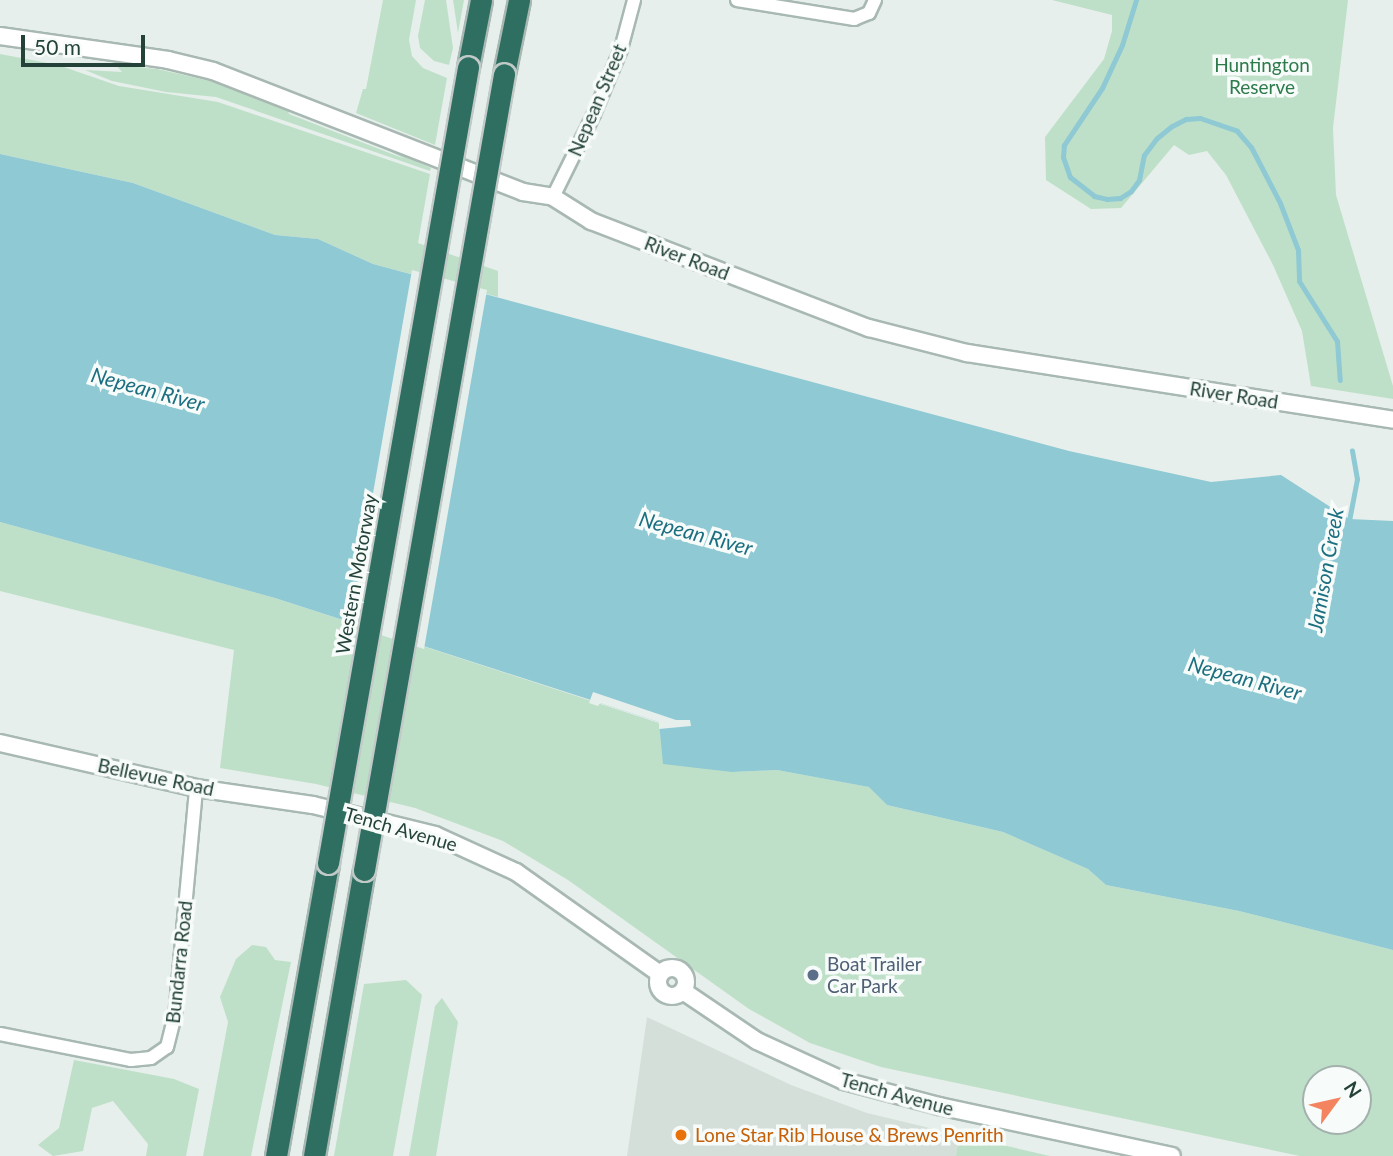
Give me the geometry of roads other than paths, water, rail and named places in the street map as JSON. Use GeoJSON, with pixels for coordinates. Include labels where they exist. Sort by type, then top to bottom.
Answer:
{"type":"FeatureCollection","features":[{"type":"Feature","properties":{"kind":"highway","name":"Western Motorway"},"geometry":{"type":"LineString","coordinates":[[276,1156],[481,0]]}},
{"type":"Feature","properties":{"kind":"highway"},"geometry":{"type":"LineString","coordinates":[[314,1156],[519,0]]}},
{"type":"Feature","properties":{"kind":"street","name":"Nepean Street"},"geometry":{"type":"LineString","coordinates":[[553,197],[594,114],[621,49],[634,0]]}},
{"type":"Feature","properties":{"kind":"street"},"geometry":{"type":"LineString","coordinates":[[737,0],[854,19],[869,13],[875,0]]}},
{"type":"Feature","properties":{"kind":"street","name":"River Road"},"geometry":{"type":"LineString","coordinates":[[0,36],[169,60],[213,71],[523,192],[553,197],[584,217],[607,227],[815,309],[915,341],[993,358],[1393,420]]}},
{"type":"Feature","properties":{"kind":"street","name":"Bellevue Road"},"geometry":{"type":"LineString","coordinates":[[0,743],[196,788],[313,805]]}},
{"type":"Feature","properties":{"kind":"street","name":"Bundarra Road"},"geometry":{"type":"LineString","coordinates":[[0,1034],[131,1060],[151,1058],[167,1047],[175,1016],[196,788]]}},
{"type":"Feature","properties":{"kind":"street","name":"Tench Avenue"},"geometry":{"type":"LineString","coordinates":[[313,805],[412,827],[493,859],[555,897],[660,974],[672,968],[680,970],[686,978],[683,991],[757,1041],[844,1081],[951,1108],[1172,1156]]}},
{"type":"Feature","properties":{"kind":"water","name":"Nepean River"},"geometry":{"type":"Polygon","coordinates":[[[0,154],[133,183],[275,235],[318,239],[373,264],[1069,451],[1211,482],[1281,475],[1349,519],[1393,521],[1393,950],[1239,911],[1106,885],[1088,869],[1003,832],[887,805],[869,787],[777,770],[732,772],[663,764],[659,722],[275,598],[0,522],[0,154]]]}},
{"type":"Feature","properties":{"kind":"waterway","name":"Jamison Creek"},"geometry":{"type":"LineString","coordinates":[[1136,0],[1122,45],[1102,88],[1064,145],[1063,157],[1070,177],[1094,196],[1120,198],[1131,191],[1139,180],[1144,155],[1157,138],[1172,126],[1186,119],[1200,118],[1237,131],[1251,147],[1280,203],[1298,250],[1299,281],[1337,341],[1340,380]]}},
{"type":"Feature","properties":{"kind":"waterway","name":"Jamison Creek"},"geometry":{"type":"LineString","coordinates":[[1348,526],[1357,479],[1352,450]]}},
{"type":"Feature","properties":{"kind":"place","name":"Boat Trailer Car Park"},"geometry":{"type":"Point","coordinates":[813,975]}},
{"type":"Feature","properties":{"kind":"place","name":"Lone Star Rib House & Brews Penrith"},"geometry":{"type":"Point","coordinates":[681,1135]}},
{"type":"Feature","properties":{"kind":"park label","name":"Huntington Reserve"},"geometry":{"type":"Point","coordinates":[1262,76]}}]}
